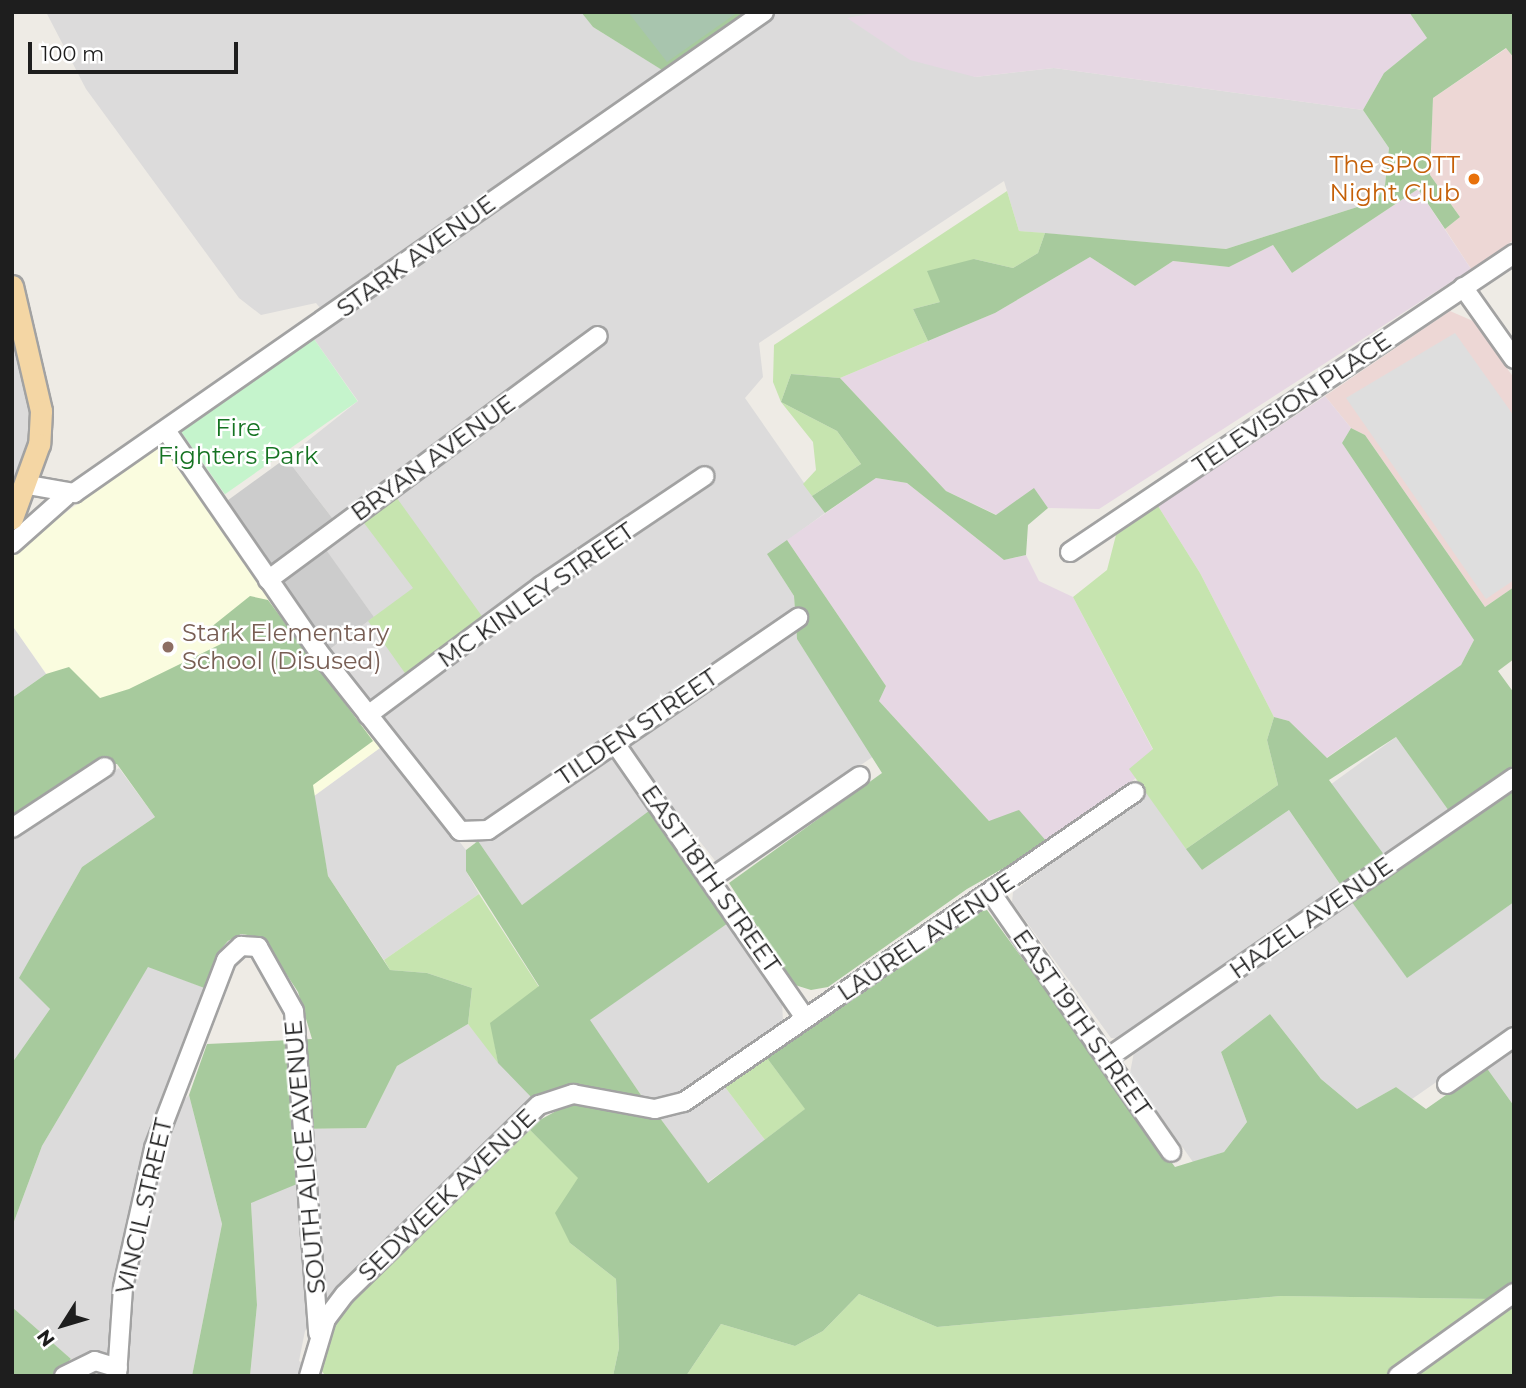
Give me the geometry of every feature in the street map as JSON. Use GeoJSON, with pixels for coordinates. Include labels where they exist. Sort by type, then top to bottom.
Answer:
{"type":"FeatureCollection","features":[{"type":"Feature","properties":{"kind":"main road"},"geometry":{"type":"LineString","coordinates":[[12,286],[41,411],[28,485],[12,518]]}},
{"type":"Feature","properties":{"kind":"street","name":"STARK AVENUE"},"geometry":{"type":"LineString","coordinates":[[12,544],[66,496],[167,432],[764,12]]}},
{"type":"Feature","properties":{"kind":"street","name":"TELEVISION PLACE"},"geometry":{"type":"LineString","coordinates":[[1070,552],[1514,254]]}},
{"type":"Feature","properties":{"kind":"street"},"geometry":{"type":"LineString","coordinates":[[1463,287],[1514,359]]}},
{"type":"Feature","properties":{"kind":"street","name":"BRYAN AVENUE"},"geometry":{"type":"LineString","coordinates":[[268,580],[598,336]]}},
{"type":"Feature","properties":{"kind":"street"},"geometry":{"type":"LineString","coordinates":[[167,432],[268,580],[369,715]]}},
{"type":"Feature","properties":{"kind":"street","name":"MC KINLEY STREET"},"geometry":{"type":"LineString","coordinates":[[369,715],[541,586],[705,476]]}},
{"type":"Feature","properties":{"kind":"street"},"geometry":{"type":"LineString","coordinates":[[28,485],[66,496]]}},
{"type":"Feature","properties":{"kind":"street","name":"TILDEN STREET"},"geometry":{"type":"LineString","coordinates":[[369,715],[451,824],[476,833],[798,618]]}},
{"type":"Feature","properties":{"kind":"street","name":"EAST 18TH STREET"},"geometry":{"type":"LineString","coordinates":[[614,742],[713,877],[805,1018]]}},
{"type":"Feature","properties":{"kind":"street"},"geometry":{"type":"LineString","coordinates":[[12,828],[105,767]]}},
{"type":"Feature","properties":{"kind":"street"},"geometry":{"type":"LineString","coordinates":[[713,877],[860,776]]}},
{"type":"Feature","properties":{"kind":"street","name":"HAZEL AVENUE"},"geometry":{"type":"LineString","coordinates":[[1108,1057],[1514,778]]}},
{"type":"Feature","properties":{"kind":"street","name":"LAUREL AVENUE"},"geometry":{"type":"LineString","coordinates":[[602,1099],[655,1109],[684,1102],[992,894],[1135,792]]}},
{"type":"Feature","properties":{"kind":"street","name":"EAST 19TH STREET"},"geometry":{"type":"LineString","coordinates":[[992,894],[1108,1057],[1171,1152]]}},
{"type":"Feature","properties":{"kind":"street","name":"VINCIL STREET"},"geometry":{"type":"LineString","coordinates":[[117,1372],[123,1287],[166,1107],[210,1016],[226,960],[241,946],[258,947]]}},
{"type":"Feature","properties":{"kind":"street","name":"SOUTH ALICE AVENUE"},"geometry":{"type":"LineString","coordinates":[[258,947],[294,1012],[302,1060],[318,1338],[309,1376]]}},
{"type":"Feature","properties":{"kind":"street"},"geometry":{"type":"LineString","coordinates":[[1447,1084],[1514,1037]]}},
{"type":"Feature","properties":{"kind":"street","name":"SEDWEEK AVENUE"},"geometry":{"type":"LineString","coordinates":[[318,1338],[345,1294],[539,1105],[573,1094],[602,1099]]}},
{"type":"Feature","properties":{"kind":"street"},"geometry":{"type":"LineString","coordinates":[[1398,1376],[1514,1293]]}},
{"type":"Feature","properties":{"kind":"street"},"geometry":{"type":"LineString","coordinates":[[64,1376],[95,1361],[117,1372]]}},
{"type":"Feature","properties":{"kind":"shaded area"},"geometry":{"type":"Polygon","coordinates":[[[46,12],[581,12],[593,27],[672,76],[764,12],[880,12],[975,77],[1054,68],[1363,110],[1389,148],[1385,185],[1376,201],[1226,249],[1019,231],[1004,181],[759,343],[763,377],[745,398],[825,513],[768,555],[794,596],[797,639],[874,756],[717,863],[667,800],[522,905],[330,649],[374,617],[323,547],[343,532],[286,458],[358,401],[314,339],[487,215],[329,319],[316,303],[261,315],[239,298],[86,89],[46,12]]]}},
{"type":"Feature","properties":{"kind":"shaded area"},"geometry":{"type":"Polygon","coordinates":[[[628,12],[738,12],[667,62],[628,12]]]}},
{"type":"Feature","properties":{"kind":"shaded area"},"geometry":{"type":"Polygon","coordinates":[[[880,12],[1409,12],[1427,38],[1384,73],[1363,110],[1054,68],[975,77],[910,60],[847,18],[880,12]]]}},
{"type":"Feature","properties":{"kind":"shaded area","name":"The SPOTT Night Club"},"geometry":{"type":"Polygon","coordinates":[[[1507,48],[1514,58],[1514,240],[1471,269],[1445,229],[1460,217],[1430,175],[1433,98],[1507,48]]]}},
{"type":"Feature","properties":{"kind":"shaded area"},"geometry":{"type":"Polygon","coordinates":[[[1418,189],[1471,269],[1099,509],[1048,508],[1034,489],[997,515],[946,491],[840,378],[995,313],[1090,257],[1135,286],[1173,261],[1229,267],[1273,245],[1292,273],[1418,189]]]}},
{"type":"Feature","properties":{"kind":"shaded area"},"geometry":{"type":"Polygon","coordinates":[[[1450,311],[1473,321],[1514,378],[1514,587],[1485,607],[1365,435],[1351,428],[1325,396],[1450,311]]]}},
{"type":"Feature","properties":{"kind":"shaded area"},"geometry":{"type":"Polygon","coordinates":[[[12,320],[31,423],[24,465],[12,485],[12,320]]]}},
{"type":"Feature","properties":{"kind":"shaded area"},"geometry":{"type":"Polygon","coordinates":[[[1455,333],[1514,416],[1514,580],[1486,599],[1346,398],[1455,333]]]}},
{"type":"Feature","properties":{"kind":"shaded area"},"geometry":{"type":"Polygon","coordinates":[[[1325,396],[1351,428],[1342,443],[1474,640],[1461,665],[1326,758],[1289,721],[1274,717],[1200,573],[1158,506],[1325,396]]]}},
{"type":"Feature","properties":{"kind":"shaded area","name":"Stark Elementary School (Disused)"},"geometry":{"type":"Polygon","coordinates":[[[163,449],[384,745],[208,873],[117,748],[104,756],[12,625],[12,552],[151,450],[163,449]]]}},
{"type":"Feature","properties":{"kind":"shaded area"},"geometry":{"type":"Polygon","coordinates":[[[286,458],[343,532],[324,547],[374,617],[330,649],[224,503],[286,458]]]}},
{"type":"Feature","properties":{"kind":"shaded area"},"geometry":{"type":"Polygon","coordinates":[[[876,478],[907,483],[1004,560],[1026,555],[1039,581],[1073,597],[1153,750],[1130,769],[1136,778],[1048,843],[990,822],[879,701],[886,686],[787,540],[876,478]]]}},
{"type":"Feature","properties":{"kind":"shaded area"},"geometry":{"type":"Polygon","coordinates":[[[12,625],[46,674],[12,698],[12,625]]]}},
{"type":"Feature","properties":{"kind":"shaded area"},"geometry":{"type":"Polygon","coordinates":[[[1396,737],[1449,811],[1385,858],[1331,784],[1396,737]]]}},
{"type":"Feature","properties":{"kind":"shaded area"},"geometry":{"type":"Polygon","coordinates":[[[384,745],[466,850],[466,871],[479,894],[384,960],[328,876],[313,797],[384,745]]]}},
{"type":"Feature","properties":{"kind":"shaded area"},"geometry":{"type":"Polygon","coordinates":[[[119,768],[155,817],[82,867],[20,977],[50,1009],[12,1063],[12,838],[119,768]]]}},
{"type":"Feature","properties":{"kind":"shaded area"},"geometry":{"type":"Polygon","coordinates":[[[1146,792],[1202,870],[1289,810],[1342,887],[1122,1039],[1111,1038],[1012,902],[1013,892],[1146,792]]]}},
{"type":"Feature","properties":{"kind":"shaded area"},"geometry":{"type":"Polygon","coordinates":[[[1351,901],[1407,977],[1514,902],[1514,1028],[1412,1099],[1396,1087],[1357,1109],[1321,1079],[1270,1014],[1221,1052],[1247,1122],[1224,1152],[1193,1162],[1130,1073],[1134,1052],[1351,901]]]}},
{"type":"Feature","properties":{"kind":"shaded area"},"geometry":{"type":"Polygon","coordinates":[[[731,921],[782,1001],[783,1022],[681,1097],[643,1098],[589,1020],[731,921]]]}},
{"type":"Feature","properties":{"kind":"shaded area"},"geometry":{"type":"Polygon","coordinates":[[[148,966],[207,989],[147,1136],[108,1355],[71,1359],[12,1307],[12,1227],[42,1146],[148,966]]]}},
{"type":"Feature","properties":{"kind":"shaded area"},"geometry":{"type":"Polygon","coordinates":[[[468,1024],[531,1097],[334,1291],[305,1331],[299,1361],[326,1376],[250,1376],[257,1305],[251,1203],[294,1129],[366,1128],[397,1066],[468,1024]]]}},
{"type":"Feature","properties":{"kind":"shaded area"},"geometry":{"type":"Polygon","coordinates":[[[1514,1048],[1514,1106],[1486,1067],[1514,1048]]]}},
{"type":"Feature","properties":{"kind":"shaded area"},"geometry":{"type":"Polygon","coordinates":[[[722,1083],[765,1140],[707,1183],[660,1118],[685,1110],[722,1083]]]}},
{"type":"Feature","properties":{"kind":"shaded area"},"geometry":{"type":"Polygon","coordinates":[[[189,1095],[222,1224],[192,1376],[126,1376],[135,1273],[159,1160],[175,1109],[189,1095]]]}},
{"type":"Feature","properties":{"kind":"green space"},"geometry":{"type":"Polygon","coordinates":[[[581,12],[745,12],[662,70],[593,27],[581,12]]]}},
{"type":"Feature","properties":{"kind":"green space"},"geometry":{"type":"Polygon","coordinates":[[[1409,12],[1514,12],[1514,58],[1506,48],[1433,98],[1430,175],[1460,217],[1445,229],[1418,189],[1292,273],[1273,245],[1229,267],[1173,261],[1135,286],[1090,257],[995,313],[928,341],[913,309],[940,302],[927,271],[974,259],[1013,268],[1038,253],[1045,233],[1226,249],[1376,201],[1385,185],[1389,148],[1363,110],[1384,73],[1427,38],[1409,12]]]}},
{"type":"Feature","properties":{"kind":"green space"},"geometry":{"type":"Polygon","coordinates":[[[1007,191],[1019,231],[1045,233],[1038,253],[1013,268],[974,259],[940,302],[913,309],[928,341],[840,378],[791,374],[781,402],[773,382],[774,345],[1007,191]]]}},
{"type":"Feature","properties":{"kind":"green space","name":"Fire Fighters Park"},"geometry":{"type":"Polygon","coordinates":[[[314,339],[358,401],[225,494],[181,432],[314,339]]]}},
{"type":"Feature","properties":{"kind":"green space"},"geometry":{"type":"Polygon","coordinates":[[[791,374],[840,378],[946,491],[996,515],[1034,488],[1048,508],[1028,525],[1026,555],[1004,560],[907,483],[876,478],[825,513],[812,496],[861,464],[837,431],[781,402],[791,374]]]}},
{"type":"Feature","properties":{"kind":"green space"},"geometry":{"type":"Polygon","coordinates":[[[781,402],[837,431],[861,464],[812,496],[803,484],[816,470],[813,442],[781,402]]]}},
{"type":"Feature","properties":{"kind":"green space"},"geometry":{"type":"Polygon","coordinates":[[[1351,428],[1365,435],[1485,607],[1514,587],[1514,659],[1498,671],[1514,693],[1514,765],[1449,811],[1396,737],[1329,780],[1385,856],[1342,887],[1289,810],[1202,870],[1186,849],[1278,785],[1267,740],[1274,717],[1289,721],[1327,758],[1461,665],[1474,640],[1342,443],[1351,428]]]}},
{"type":"Feature","properties":{"kind":"green space"},"geometry":{"type":"Polygon","coordinates":[[[394,494],[484,619],[407,676],[368,621],[413,588],[361,519],[394,494]]]}},
{"type":"Feature","properties":{"kind":"green space"},"geometry":{"type":"Polygon","coordinates":[[[1158,506],[1200,573],[1274,717],[1267,740],[1278,785],[1186,849],[1129,769],[1153,749],[1073,597],[1107,570],[1116,535],[1158,506]]]}},
{"type":"Feature","properties":{"kind":"green space"},"geometry":{"type":"Polygon","coordinates":[[[787,540],[886,686],[879,701],[989,821],[1019,810],[1048,843],[967,889],[828,987],[811,990],[795,985],[729,883],[882,773],[797,639],[794,596],[767,554],[787,540]]]}},
{"type":"Feature","properties":{"kind":"green space"},"geometry":{"type":"Polygon","coordinates":[[[250,596],[268,600],[373,741],[313,785],[328,876],[390,970],[427,973],[472,988],[468,1024],[397,1066],[366,1128],[294,1129],[297,1184],[251,1203],[257,1305],[250,1376],[192,1376],[222,1224],[189,1095],[207,1044],[312,1039],[298,992],[262,937],[241,934],[228,941],[216,955],[207,989],[148,967],[42,1146],[12,1227],[12,1063],[50,1009],[19,978],[82,867],[155,817],[117,764],[93,763],[12,818],[12,698],[46,674],[69,667],[100,698],[129,689],[221,644],[210,628],[250,596]]]}},
{"type":"Feature","properties":{"kind":"green space"},"geometry":{"type":"Polygon","coordinates":[[[1514,787],[1514,902],[1407,978],[1351,901],[1514,787]]]}},
{"type":"Feature","properties":{"kind":"green space"},"geometry":{"type":"Polygon","coordinates":[[[653,808],[731,921],[590,1020],[643,1098],[559,1087],[531,1097],[498,1063],[490,1023],[539,986],[466,871],[466,850],[478,841],[522,905],[653,808]]]}},
{"type":"Feature","properties":{"kind":"green space"},"geometry":{"type":"Polygon","coordinates":[[[479,894],[539,987],[491,1023],[498,1063],[468,1024],[472,988],[427,973],[390,970],[384,960],[479,894]]]}},
{"type":"Feature","properties":{"kind":"green space"},"geometry":{"type":"Polygon","coordinates":[[[987,910],[1175,1167],[1224,1152],[1247,1122],[1221,1052],[1270,1014],[1321,1079],[1357,1109],[1396,1087],[1426,1109],[1486,1067],[1514,1106],[1514,1283],[1492,1299],[1281,1296],[937,1327],[859,1294],[823,1331],[795,1346],[721,1324],[686,1376],[613,1376],[619,1348],[616,1279],[570,1243],[555,1213],[578,1178],[527,1127],[569,1104],[660,1118],[708,1183],[805,1109],[764,1054],[974,913],[987,910]]]}},
{"type":"Feature","properties":{"kind":"green space"},"geometry":{"type":"Polygon","coordinates":[[[764,1054],[806,1109],[765,1140],[723,1085],[764,1054]]]}},
{"type":"Feature","properties":{"kind":"green space"},"geometry":{"type":"Polygon","coordinates":[[[527,1127],[579,1178],[570,1243],[616,1279],[619,1348],[613,1376],[326,1376],[317,1366],[335,1319],[527,1127]]]}},
{"type":"Feature","properties":{"kind":"green space"},"geometry":{"type":"Polygon","coordinates":[[[859,1294],[937,1327],[1281,1296],[1492,1299],[1386,1376],[686,1376],[721,1324],[795,1346],[823,1331],[859,1294]]]}},
{"type":"Feature","properties":{"kind":"green space"},"geometry":{"type":"Polygon","coordinates":[[[1514,1304],[1514,1376],[1415,1376],[1514,1304]]]}},
{"type":"Feature","properties":{"kind":"green space"},"geometry":{"type":"Polygon","coordinates":[[[12,1307],[71,1359],[53,1376],[12,1376],[12,1307]]]}},
{"type":"Feature","properties":{"kind":"place","name":"The SPOTT Night Club"},"geometry":{"type":"Point","coordinates":[1474,179]}},
{"type":"Feature","properties":{"kind":"place","name":"Stark Elementary School (Disused)"},"geometry":{"type":"Point","coordinates":[168,647]}}]}
